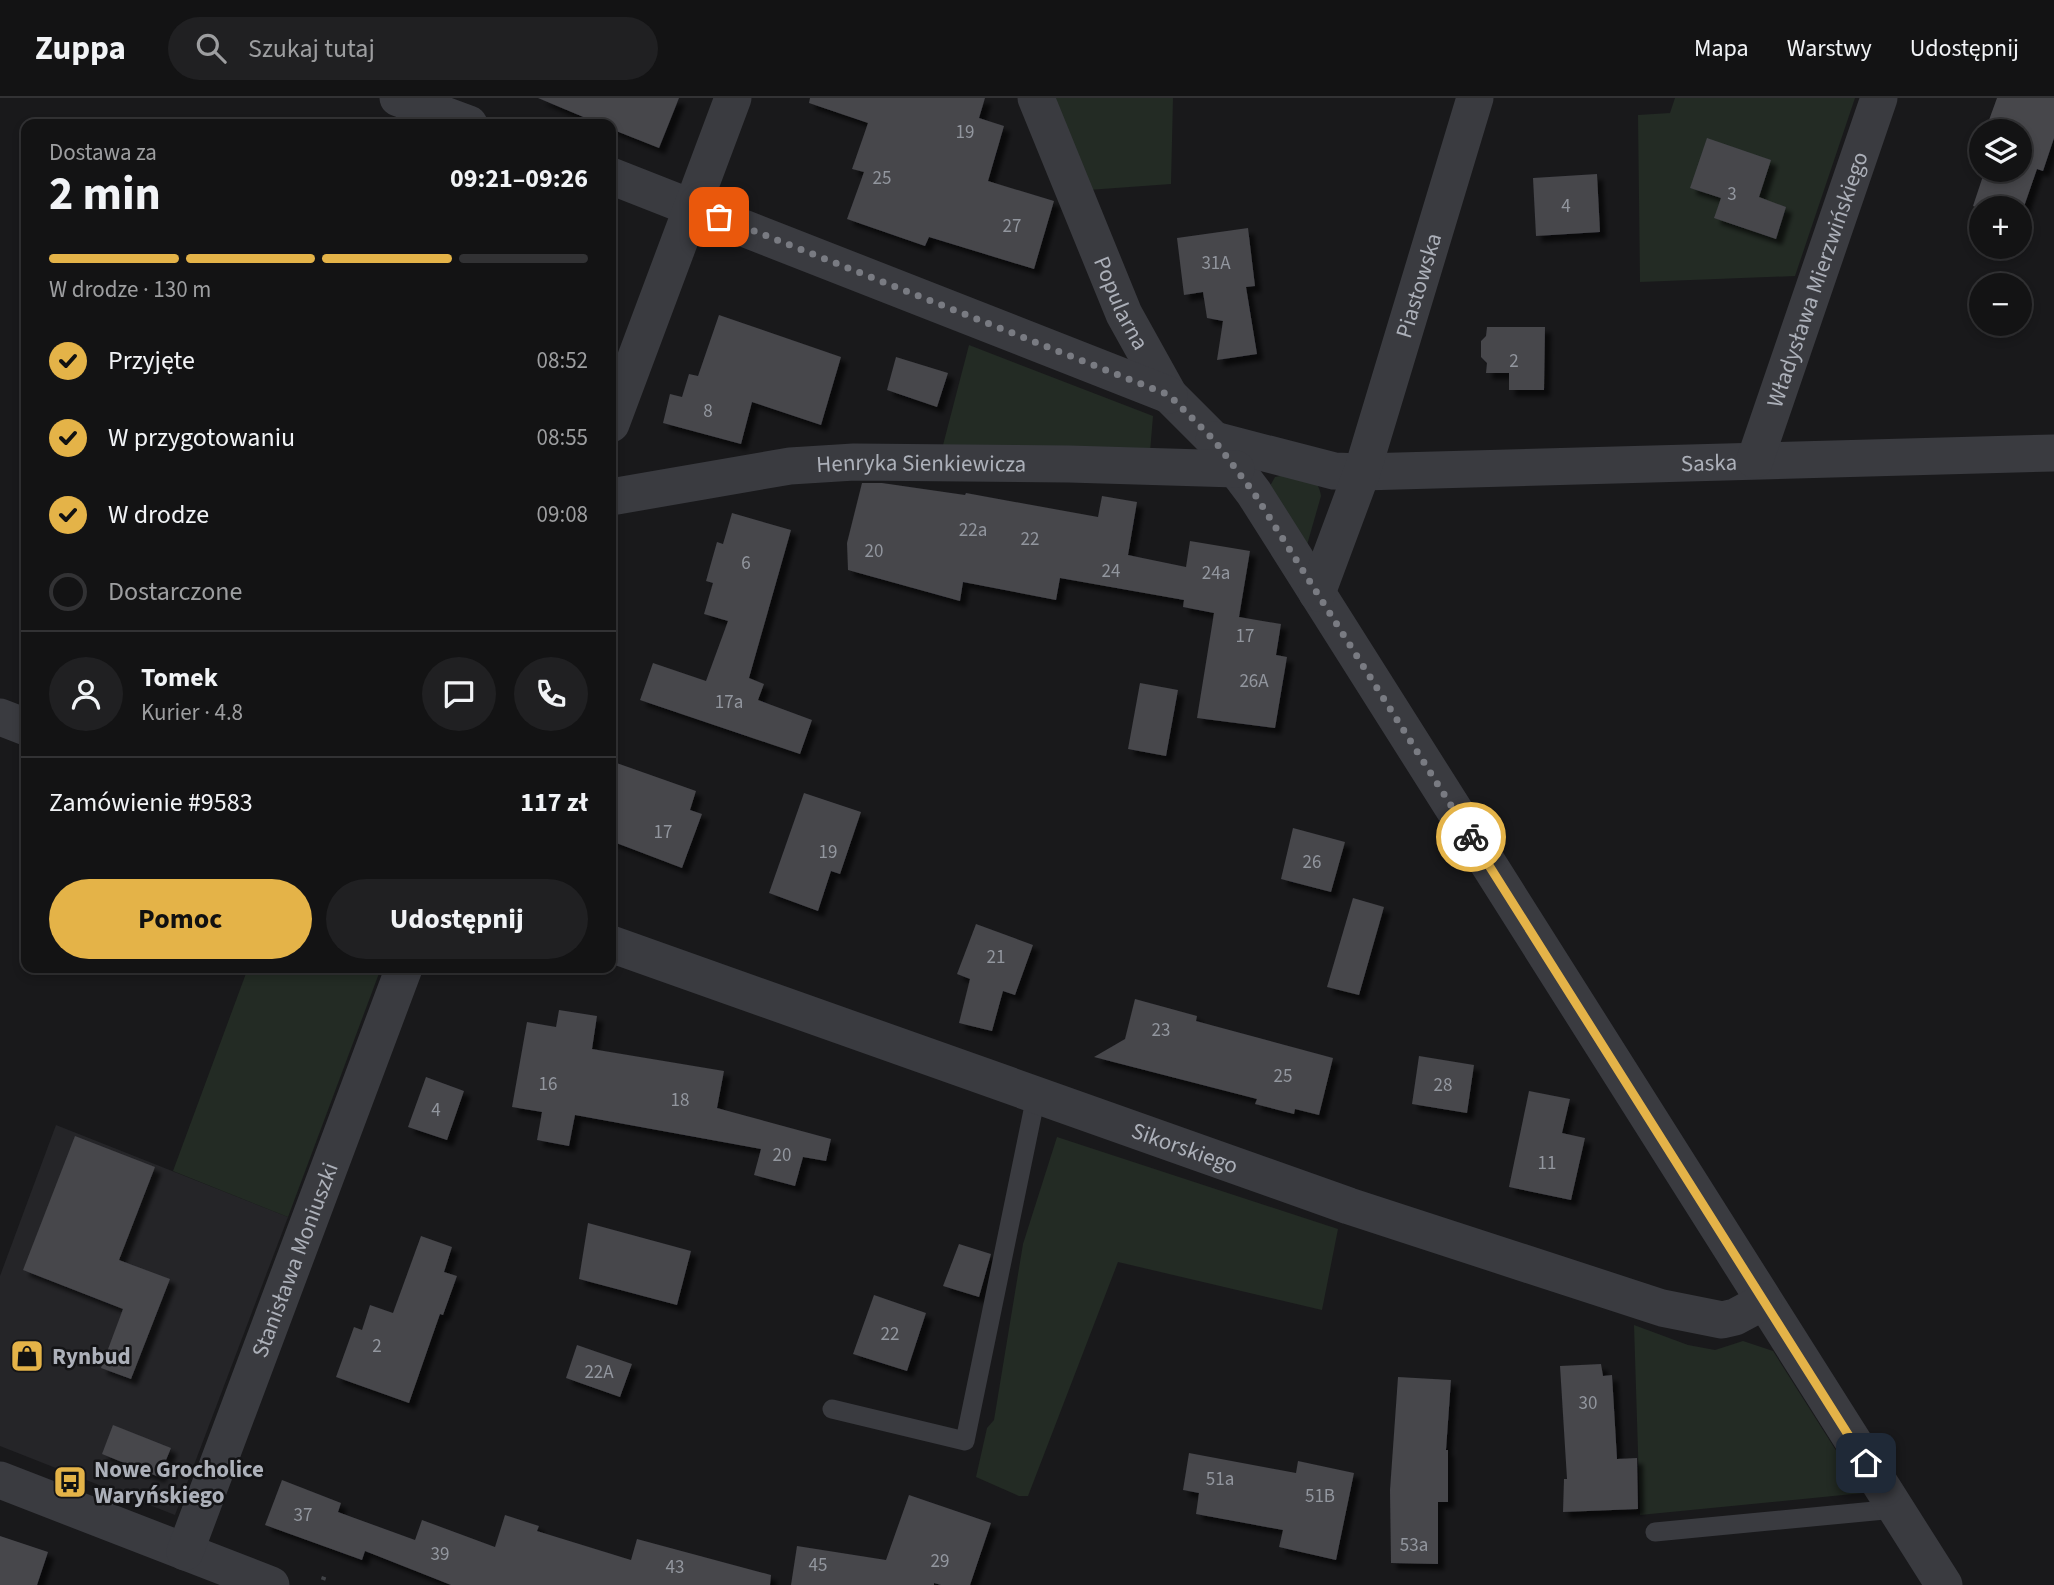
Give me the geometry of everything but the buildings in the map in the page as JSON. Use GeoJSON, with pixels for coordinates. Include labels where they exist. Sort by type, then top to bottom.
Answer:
{"type":"FeatureCollection","features":[{"type":"Feature","properties":{"kind":"street"},"geometry":{"type":"LineString","coordinates":[[398,98],[455,119]]}},
{"type":"Feature","properties":{"kind":"street"},"geometry":{"type":"LineString","coordinates":[[616,411],[733,98]]}},
{"type":"Feature","properties":{"kind":"street","name":"Popularna"},"geometry":{"type":"LineString","coordinates":[[1036,98],[1124,314],[1169,395],[1214,440],[1236,469],[1317,593],[1944,1585]]}},
{"type":"Feature","properties":{"kind":"street","name":"Piastowska"},"geometry":{"type":"LineString","coordinates":[[1317,593],[1362,472],[1475,98]]}},
{"type":"Feature","properties":{"kind":"street","name":"Władysława Mierzwińskiego"},"geometry":{"type":"LineString","coordinates":[[1755,460],[1880,98]]}},
{"type":"Feature","properties":{"kind":"street"},"geometry":{"type":"LineString","coordinates":[[616,178],[1169,395]]}},
{"type":"Feature","properties":{"kind":"street","name":"Saska"},"geometry":{"type":"LineString","coordinates":[[1214,440],[1334,471],[1362,472],[2054,453]]}},
{"type":"Feature","properties":{"kind":"street","name":"Henryka Sienkiewicza"},"geometry":{"type":"LineString","coordinates":[[616,496],[790,466],[854,462],[1236,469]]}},
{"type":"Feature","properties":{"kind":"street"},"geometry":{"type":"LineString","coordinates":[[0,717],[21,725]]}},
{"type":"Feature","properties":{"kind":"street","name":"Sikorskiego"},"geometry":{"type":"LineString","coordinates":[[616,946],[1349,1206],[1662,1308],[1722,1320],[1735,1317],[1763,1302]]}},
{"type":"Feature","properties":{"kind":"street","name":"Stanisława Moniuszki"},"geometry":{"type":"LineString","coordinates":[[185,1552],[402,973]]}},
{"type":"Feature","properties":{"kind":"street"},"geometry":{"type":"LineString","coordinates":[[0,1480],[271,1585]]}},
{"type":"Feature","properties":{"kind":"lane"},"geometry":{"type":"LineString","coordinates":[[832,1409],[965,1441],[1036,1096]]}},
{"type":"Feature","properties":{"kind":"lane"},"geometry":{"type":"LineString","coordinates":[[1655,1532],[1895,1509]]}},
{"type":"Feature","properties":{"kind":"shaded area"},"geometry":{"type":"Polygon","coordinates":[[[1053,98],[1173,98],[1171,184],[1088,190],[1053,98]]]}},
{"type":"Feature","properties":{"kind":"shaded area"},"geometry":{"type":"Polygon","coordinates":[[[1675,98],[1855,98],[1795,276],[1640,282],[1638,115],[1670,113],[1675,98]]]}},
{"type":"Feature","properties":{"kind":"shaded area"},"geometry":{"type":"Polygon","coordinates":[[[969,345],[1153,416],[1150,452],[942,449],[969,345]]]}},
{"type":"Feature","properties":{"kind":"shaded area"},"geometry":{"type":"Polygon","coordinates":[[[1285,475],[1309,479],[1320,489],[1321,496],[1305,552],[1270,486],[1275,477],[1285,475]]]}},
{"type":"Feature","properties":{"kind":"shaded area"},"geometry":{"type":"Polygon","coordinates":[[[246,973],[379,973],[288,1217],[173,1171],[246,973]]]}},
{"type":"Feature","properties":{"kind":"shaded area"},"geometry":{"type":"Polygon","coordinates":[[[56,1125],[288,1217],[175,1515],[0,1446],[0,1276],[56,1125]]]}},
{"type":"Feature","properties":{"kind":"shaded area"},"geometry":{"type":"Polygon","coordinates":[[[1057,1137],[1338,1229],[1322,1310],[1118,1262],[1028,1496],[1019,1496],[976,1477],[987,1428],[994,1420],[1023,1244],[1057,1137]]]}},
{"type":"Feature","properties":{"kind":"shaded area"},"geometry":{"type":"Polygon","coordinates":[[[1634,1325],[1688,1345],[1715,1350],[1743,1341],[1773,1351],[1863,1493],[1640,1515],[1634,1325]]]}},
{"type":"Feature","properties":{"kind":"way so far"},"geometry":{"type":"LineString","coordinates":[[719,217],[1169,395],[1214,440],[1254,493],[1471,837]]}},
{"type":"Feature","properties":{"kind":"place","name":"Rynbud"},"geometry":{"type":"Point","coordinates":[27,1356]}},
{"type":"Feature","properties":{"kind":"place","name":"Nowe Grocholice Waryńskiego"},"geometry":{"type":"Point","coordinates":[70,1482]}},
{"type":"Feature","properties":{"kind":"route"},"geometry":{"type":"LineString","coordinates":[[1471,837],[1866,1463]]}}]}
